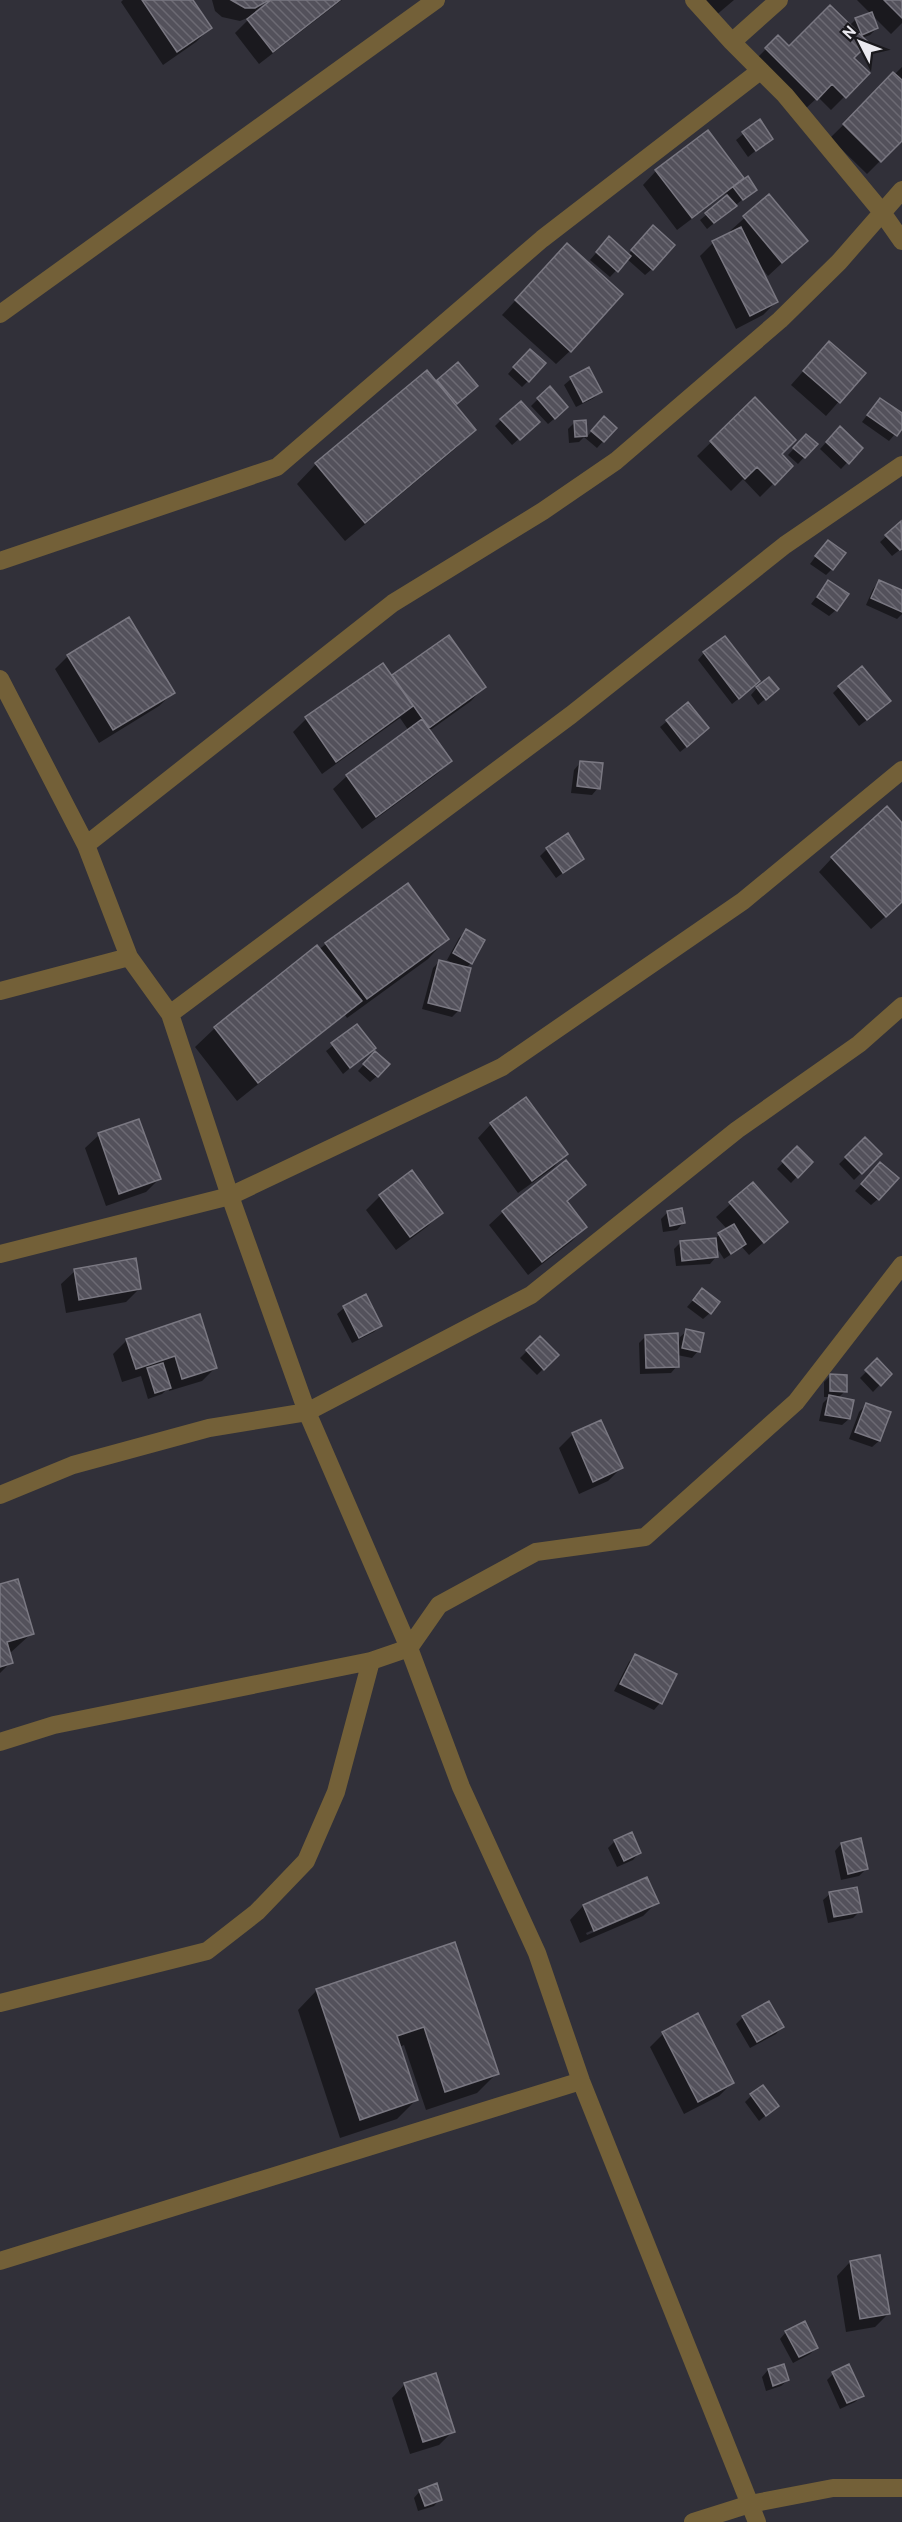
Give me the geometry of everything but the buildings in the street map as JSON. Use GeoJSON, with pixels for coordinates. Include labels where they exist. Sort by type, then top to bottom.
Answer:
{"type":"FeatureCollection","features":[{"type":"Feature","properties":{"kind":"street"},"geometry":{"type":"LineString","coordinates":[[0,314],[436,0]]}},
{"type":"Feature","properties":{"kind":"street"},"geometry":{"type":"LineString","coordinates":[[694,0],[785,95],[902,241]]}},
{"type":"Feature","properties":{"kind":"street"},"geometry":{"type":"LineString","coordinates":[[732,42],[779,0]]}},
{"type":"Feature","properties":{"kind":"street"},"geometry":{"type":"LineString","coordinates":[[0,561],[277,467],[542,239],[760,71]]}},
{"type":"Feature","properties":{"kind":"street"},"geometry":{"type":"LineString","coordinates":[[86,845],[393,603],[543,511],[616,461],[780,320],[839,262],[902,190]]}},
{"type":"Feature","properties":{"kind":"street"},"geometry":{"type":"LineString","coordinates":[[170,1014],[572,715],[785,545],[902,465]]}},
{"type":"Feature","properties":{"kind":"street"},"geometry":{"type":"LineString","coordinates":[[0,679],[86,845],[129,957],[170,1014],[230,1196],[307,1412],[409,1648],[461,1787],[537,1953],[581,2080],[757,2522]]}},
{"type":"Feature","properties":{"kind":"street"},"geometry":{"type":"LineString","coordinates":[[0,1254],[230,1196],[502,1067],[742,901],[902,770]]}},
{"type":"Feature","properties":{"kind":"street"},"geometry":{"type":"LineString","coordinates":[[0,991],[129,957]]}},
{"type":"Feature","properties":{"kind":"street"},"geometry":{"type":"LineString","coordinates":[[0,1495],[73,1465],[209,1428],[307,1412],[531,1295],[737,1130],[859,1044],[902,1006]]}},
{"type":"Feature","properties":{"kind":"street"},"geometry":{"type":"LineString","coordinates":[[0,1742],[54,1725],[371,1661],[409,1648],[439,1605],[536,1552],[645,1537],[796,1402],[902,1265]]}},
{"type":"Feature","properties":{"kind":"street"},"geometry":{"type":"LineString","coordinates":[[0,2003],[207,1951],[257,1912],[306,1861],[336,1792],[371,1661]]}},
{"type":"Feature","properties":{"kind":"street"},"geometry":{"type":"LineString","coordinates":[[0,2261],[581,2080]]}},
{"type":"Feature","properties":{"kind":"street"},"geometry":{"type":"LineString","coordinates":[[693,2522],[750,2504],[833,2488],[902,2488]]}}]}
